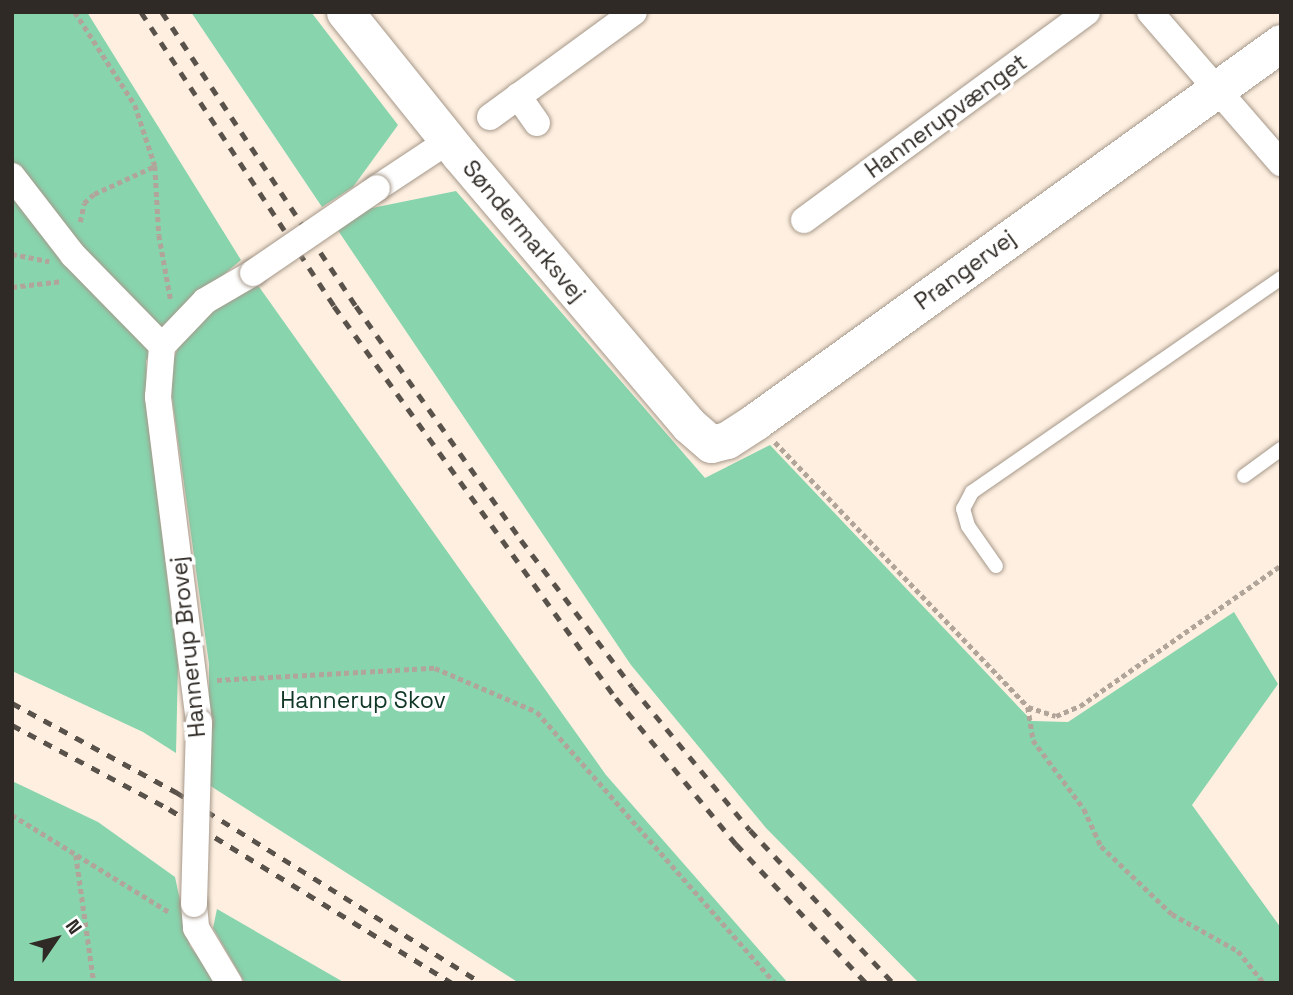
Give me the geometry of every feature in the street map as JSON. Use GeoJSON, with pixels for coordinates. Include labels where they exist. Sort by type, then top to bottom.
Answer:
{"type":"FeatureCollection","features":[{"type":"Feature","properties":{"kind":"street","name":"Søndermarksvej"},"geometry":{"type":"LineString","coordinates":[[345,12],[448,141],[689,425],[711,444]]}},
{"type":"Feature","properties":{"kind":"street"},"geometry":{"type":"LineString","coordinates":[[490,117],[635,12]]}},
{"type":"Feature","properties":{"kind":"street","name":"Hannerupvænget"},"geometry":{"type":"LineString","coordinates":[[804,220],[1087,12]]}},
{"type":"Feature","properties":{"kind":"street"},"geometry":{"type":"LineString","coordinates":[[1150,12],[1281,163]]}},
{"type":"Feature","properties":{"kind":"street","name":"Prangervej"},"geometry":{"type":"LineString","coordinates":[[711,444],[727,440],[755,421],[1281,43]]}},
{"type":"Feature","properties":{"kind":"street"},"geometry":{"type":"LineString","coordinates":[[518,96],[537,123]]}},
{"type":"Feature","properties":{"kind":"street"},"geometry":{"type":"LineString","coordinates":[[12,176],[73,255],[162,346],[205,301],[253,273],[448,141]]}},
{"type":"Feature","properties":{"kind":"street","name":"Hannerup Brovej"},"geometry":{"type":"LineString","coordinates":[[162,346],[158,397],[199,722],[195,916]]}},
{"type":"Feature","properties":{"kind":"street"},"geometry":{"type":"LineString","coordinates":[[195,916],[229,983]]}},
{"type":"Feature","properties":{"kind":"lane"},"geometry":{"type":"LineString","coordinates":[[996,566],[968,526],[964,509],[972,492],[1281,278]]}},
{"type":"Feature","properties":{"kind":"lane"},"geometry":{"type":"LineString","coordinates":[[1244,476],[1281,449]]}},
{"type":"Feature","properties":{"kind":"path"},"geometry":{"type":"LineString","coordinates":[[75,12],[135,105],[155,166],[166,288],[181,324]]}},
{"type":"Feature","properties":{"kind":"path"},"geometry":{"type":"LineString","coordinates":[[755,421],[1028,707],[1056,716],[1080,706],[1281,565]]}},
{"type":"Feature","properties":{"kind":"path"},"geometry":{"type":"LineString","coordinates":[[195,681],[435,668],[537,712],[775,983]]}},
{"type":"Feature","properties":{"kind":"path"},"geometry":{"type":"LineString","coordinates":[[1028,707],[1032,740],[1084,809],[1101,846],[1172,914],[1238,951],[1264,983]]}},
{"type":"Feature","properties":{"kind":"path"},"geometry":{"type":"LineString","coordinates":[[12,815],[76,855],[195,916]]}},
{"type":"Feature","properties":{"kind":"path"},"geometry":{"type":"LineString","coordinates":[[76,855],[94,983]]}},
{"type":"Feature","properties":{"kind":"green space"},"geometry":{"type":"Polygon","coordinates":[[[12,12],[87,12],[241,260],[165,324],[146,361],[149,428],[178,665],[176,753],[143,732],[12,671],[12,12]]]}},
{"type":"Feature","properties":{"kind":"green space"},"geometry":{"type":"Polygon","coordinates":[[[191,12],[311,12],[398,125],[353,187],[322,207],[191,12]]]}},
{"type":"Feature","properties":{"kind":"green space"},"geometry":{"type":"Polygon","coordinates":[[[456,191],[705,478],[770,445],[1032,721],[1068,722],[1234,612],[1278,684],[1192,805],[1281,928],[1281,983],[919,983],[766,828],[631,665],[337,229],[367,209],[456,191]]]}},
{"type":"Feature","properties":{"kind":"green space","name":"Hannerup Skov"},"geometry":{"type":"Polygon","coordinates":[[[257,284],[606,775],[788,983],[519,983],[209,785],[209,664],[172,397],[172,363],[181,340],[204,315],[257,284]]]}},
{"type":"Feature","properties":{"kind":"green space"},"geometry":{"type":"Polygon","coordinates":[[[12,781],[98,822],[175,877],[190,946],[218,983],[12,983],[12,781]]]}},
{"type":"Feature","properties":{"kind":"green space"},"geometry":{"type":"Polygon","coordinates":[[[217,909],[345,983],[245,983],[213,928],[217,909]]]}},
{"type":"Feature","properties":{"kind":"railway"},"geometry":{"type":"LineString","coordinates":[[141,12],[334,306],[616,698],[736,844],[866,983]]}},
{"type":"Feature","properties":{"kind":"railway"},"geometry":{"type":"LineString","coordinates":[[162,12],[356,306],[521,540],[632,687],[750,830],[893,983]]}},
{"type":"Feature","properties":{"kind":"railway"},"geometry":{"type":"LineString","coordinates":[[12,703],[176,792],[482,983]]}},
{"type":"Feature","properties":{"kind":"railway"},"geometry":{"type":"LineString","coordinates":[[12,725],[169,809],[452,983]]}}]}
